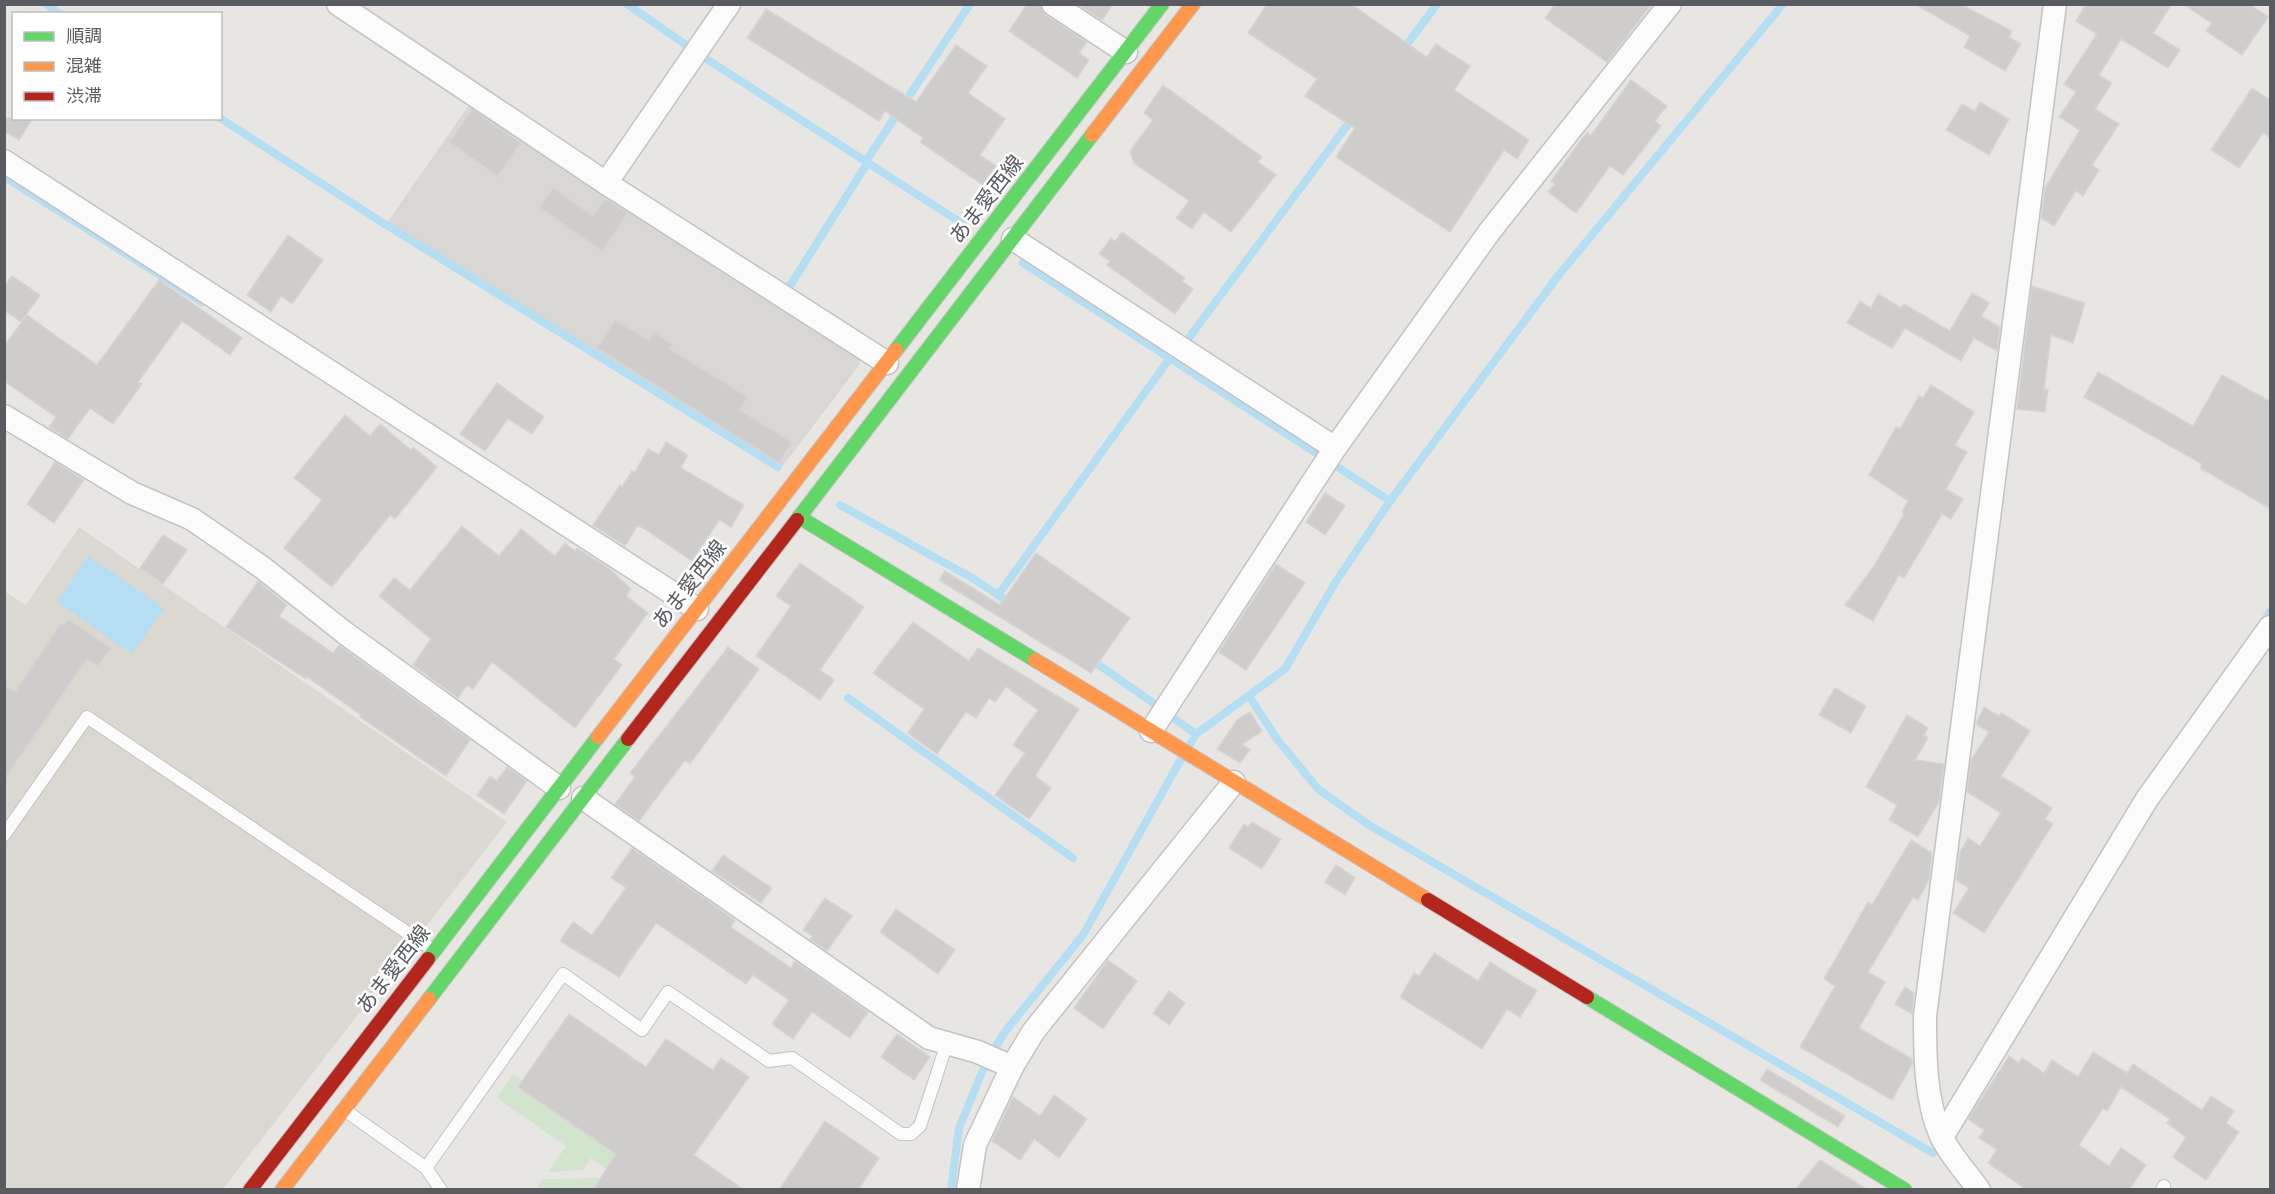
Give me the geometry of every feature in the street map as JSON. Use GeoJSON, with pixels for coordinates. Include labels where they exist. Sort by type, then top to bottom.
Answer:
{"type":"FeatureCollection","features":[{"type":"Feature","properties":{"kind":"main road","name":"あま愛西線"},"geometry":{"type":"LineString","coordinates":[[250,1190],[1162,4]]}},
{"type":"Feature","properties":{"kind":"main road"},"geometry":{"type":"LineString","coordinates":[[282,1190],[1193,4]]}},
{"type":"Feature","properties":{"kind":"main road"},"geometry":{"type":"LineString","coordinates":[[799,517],[1173,744],[1874,1182],[1905,1190]]}},
{"type":"Feature","properties":{"kind":"street"},"geometry":{"type":"LineString","coordinates":[[338,4],[606,183],[887,363]]}},
{"type":"Feature","properties":{"kind":"street"},"geometry":{"type":"LineString","coordinates":[[606,183],[729,4]]}},
{"type":"Feature","properties":{"kind":"street"},"geometry":{"type":"LineString","coordinates":[[1053,4],[1126,52]]}},
{"type":"Feature","properties":{"kind":"street"},"geometry":{"type":"LineString","coordinates":[[1151,731],[1330,456],[1490,231],[1670,4]]}},
{"type":"Feature","properties":{"kind":"street"},"geometry":{"type":"LineString","coordinates":[[1979,1190],[1942,1137],[1934,1111],[1925,1058],[1925,1016],[2055,4]]}},
{"type":"Feature","properties":{"kind":"street"},"geometry":{"type":"LineString","coordinates":[[4,161],[697,609]]}},
{"type":"Feature","properties":{"kind":"street"},"geometry":{"type":"LineString","coordinates":[[1013,239],[1330,456]]}},
{"type":"Feature","properties":{"kind":"street"},"geometry":{"type":"LineString","coordinates":[[4,416],[132,493],[192,519],[263,568],[345,633],[559,788]]}},
{"type":"Feature","properties":{"kind":"street"},"geometry":{"type":"LineString","coordinates":[[1942,1137],[2147,799],[2271,627]]}},
{"type":"Feature","properties":{"kind":"street"},"geometry":{"type":"LineString","coordinates":[[968,1190],[975,1145],[1005,1065],[1234,782]]}},
{"type":"Feature","properties":{"kind":"street"},"geometry":{"type":"LineString","coordinates":[[583,798],[929,1038],[978,1052],[1005,1065]]}},
{"type":"Feature","properties":{"kind":"lane"},"geometry":{"type":"LineString","coordinates":[[4,836],[87,717],[434,951]]}},
{"type":"Feature","properties":{"kind":"lane"},"geometry":{"type":"LineString","coordinates":[[426,1168],[563,974],[642,1030],[669,992],[770,1062],[792,1058],[901,1134],[911,1134],[920,1126],[947,1043]]}},
{"type":"Feature","properties":{"kind":"lane"},"geometry":{"type":"LineString","coordinates":[[344,1109],[426,1168],[441,1190]]}},
{"type":"Feature","properties":{"kind":"shaded area"},"geometry":{"type":"Polygon","coordinates":[[[473,99],[856,350],[860,364],[782,467],[387,223],[473,99]]]}},
{"type":"Feature","properties":{"kind":"shaded area"},"geometry":{"type":"Polygon","coordinates":[[[79,527],[507,822],[223,1189],[5,1189],[4,591],[26,605],[79,527]]]}},
{"type":"Feature","properties":{"kind":"green space"},"geometry":{"type":"Polygon","coordinates":[[[513,1074],[522,1080],[517,1087],[546,1107],[553,1099],[593,1138],[623,1159],[626,1183],[591,1158],[583,1170],[548,1172],[566,1146],[497,1098],[513,1074]]]}},
{"type":"Feature","properties":{"kind":"green space"},"geometry":{"type":"Polygon","coordinates":[[[599,1178],[593,1189],[536,1189],[543,1179],[599,1178]]]}},
{"type":"Feature","properties":{"kind":"water"},"geometry":{"type":"Polygon","coordinates":[[[88,556],[164,608],[132,654],[57,602],[88,556]]]}},
{"type":"Feature","properties":{"kind":"building"},"geometry":{"type":"Polygon","coordinates":[[[1027,4],[1040,4],[1046,15],[1087,42],[1079,53],[1089,60],[1077,78],[1009,31],[1027,4]]]}},
{"type":"Feature","properties":{"kind":"building"},"geometry":{"type":"Polygon","coordinates":[[[1078,4],[1113,4],[1102,20],[1078,4]]]}},
{"type":"Feature","properties":{"kind":"building"},"geometry":{"type":"Polygon","coordinates":[[[1267,4],[1351,4],[1427,57],[1436,44],[1470,66],[1454,90],[1529,140],[1517,159],[1504,150],[1450,232],[1336,157],[1355,128],[1305,96],[1317,79],[1248,33],[1267,4]]]}},
{"type":"Feature","properties":{"kind":"building"},"geometry":{"type":"Polygon","coordinates":[[[1555,4],[1652,4],[1607,62],[1545,18],[1555,4]]]}},
{"type":"Feature","properties":{"kind":"building"},"geometry":{"type":"Polygon","coordinates":[[[1915,4],[1960,4],[2012,31],[2009,37],[2021,44],[2005,71],[1964,47],[1970,36],[1915,4]]]}},
{"type":"Feature","properties":{"kind":"building"},"geometry":{"type":"Polygon","coordinates":[[[2086,4],[2172,4],[2153,33],[2180,50],[2168,68],[2121,39],[2099,75],[2112,83],[2095,109],[2119,124],[2092,165],[2099,170],[2083,196],[2076,191],[2054,226],[2041,218],[2045,188],[2080,130],[2059,117],[2076,92],[2064,84],[2097,34],[2076,21],[2086,4]]]}},
{"type":"Feature","properties":{"kind":"building"},"geometry":{"type":"Polygon","coordinates":[[[2183,4],[2249,4],[2268,17],[2242,55],[2206,31],[2212,23],[2183,4]]]}},
{"type":"Feature","properties":{"kind":"building"},"geometry":{"type":"Polygon","coordinates":[[[766,9],[916,102],[956,45],[987,66],[968,93],[1005,119],[980,155],[996,166],[983,185],[920,142],[923,138],[885,111],[879,121],[747,38],[766,9]]]}},
{"type":"Feature","properties":{"kind":"building"},"geometry":{"type":"Polygon","coordinates":[[[1631,80],[1667,106],[1655,121],[1661,126],[1623,175],[1610,166],[1576,213],[1548,192],[1555,184],[1551,181],[1587,132],[1591,135],[1631,80]]]}},
{"type":"Feature","properties":{"kind":"building"},"geometry":{"type":"Polygon","coordinates":[[[1163,85],[1262,157],[1258,162],[1276,175],[1231,232],[1204,212],[1192,229],[1176,218],[1189,201],[1134,163],[1130,151],[1153,120],[1144,113],[1163,85]]]}},
{"type":"Feature","properties":{"kind":"building"},"geometry":{"type":"Polygon","coordinates":[[[2252,88],[2271,101],[2271,138],[2263,133],[2239,168],[2211,150],[2252,88]]]}},
{"type":"Feature","properties":{"kind":"building"},"geometry":{"type":"Polygon","coordinates":[[[1980,102],[2009,119],[1989,155],[1946,130],[1962,104],[1975,111],[1980,102]]]}},
{"type":"Feature","properties":{"kind":"building"},"geometry":{"type":"Polygon","coordinates":[[[472,109],[521,143],[498,176],[449,142],[472,109]]]}},
{"type":"Feature","properties":{"kind":"building"},"geometry":{"type":"Polygon","coordinates":[[[4,118],[32,120],[19,140],[4,131],[4,118]]]}},
{"type":"Feature","properties":{"kind":"building"},"geometry":{"type":"Polygon","coordinates":[[[553,188],[593,216],[605,199],[628,213],[602,251],[539,207],[553,188]]]}},
{"type":"Feature","properties":{"kind":"building"},"geometry":{"type":"Polygon","coordinates":[[[1122,232],[1185,278],[1182,281],[1193,289],[1175,314],[1107,265],[1110,261],[1099,254],[1111,238],[1115,241],[1122,232]]]}},
{"type":"Feature","properties":{"kind":"building"},"geometry":{"type":"Polygon","coordinates":[[[288,235],[323,260],[292,304],[281,296],[271,312],[247,295],[288,235]]]}},
{"type":"Feature","properties":{"kind":"building"},"geometry":{"type":"Polygon","coordinates":[[[12,276],[40,295],[21,322],[4,310],[4,287],[12,276]]]}},
{"type":"Feature","properties":{"kind":"building"},"geometry":{"type":"Polygon","coordinates":[[[159,280],[242,338],[230,355],[182,321],[138,382],[142,384],[113,424],[90,408],[68,439],[49,427],[56,417],[4,381],[4,346],[27,315],[97,365],[159,280]]]}},
{"type":"Feature","properties":{"kind":"building"},"geometry":{"type":"Polygon","coordinates":[[[2032,286],[2085,303],[2073,343],[2051,335],[2044,389],[2048,389],[2045,412],[2017,409],[2032,286]]]}},
{"type":"Feature","properties":{"kind":"building"},"geometry":{"type":"Polygon","coordinates":[[[1972,293],[1989,303],[1981,316],[2000,327],[1997,351],[1974,338],[1961,361],[1905,328],[1892,348],[1847,323],[1860,301],[1871,308],[1878,294],[1901,308],[1904,304],[1950,331],[1972,293]]]}},
{"type":"Feature","properties":{"kind":"building"},"geometry":{"type":"Polygon","coordinates":[[[615,320],[649,340],[654,332],[673,344],[670,349],[748,397],[740,410],[792,442],[779,463],[597,348],[615,320]]]}},
{"type":"Feature","properties":{"kind":"building"},"geometry":{"type":"Polygon","coordinates":[[[2098,372],[2193,426],[2222,375],[2271,402],[2271,509],[2200,468],[2202,464],[2084,397],[2098,372]]]}},
{"type":"Feature","properties":{"kind":"building"},"geometry":{"type":"Polygon","coordinates":[[[497,383],[544,417],[532,434],[508,419],[485,451],[460,434],[497,383]]]}},
{"type":"Feature","properties":{"kind":"building"},"geometry":{"type":"Polygon","coordinates":[[[1931,385],[1974,412],[1955,445],[1967,452],[1946,489],[1963,499],[1951,519],[1942,514],[1904,578],[1899,575],[1873,621],[1845,605],[1874,566],[1904,514],[1902,512],[1908,501],[1869,475],[1896,427],[1900,429],[1919,396],[1923,398],[1931,385]]]}},
{"type":"Feature","properties":{"kind":"building"},"geometry":{"type":"Polygon","coordinates":[[[345,415],[370,436],[380,424],[411,450],[413,447],[437,467],[395,519],[390,515],[332,587],[284,548],[322,500],[294,478],[345,415]]]}},
{"type":"Feature","properties":{"kind":"building"},"geometry":{"type":"Polygon","coordinates":[[[666,442],[688,455],[681,468],[744,505],[731,527],[719,520],[692,561],[643,528],[637,526],[625,546],[593,525],[620,485],[622,487],[632,471],[635,472],[648,449],[659,455],[666,442]]]}},
{"type":"Feature","properties":{"kind":"building"},"geometry":{"type":"Polygon","coordinates":[[[55,462],[84,480],[54,523],[27,504],[55,462]]]}},
{"type":"Feature","properties":{"kind":"building"},"geometry":{"type":"Polygon","coordinates":[[[1325,493],[1345,506],[1325,535],[1306,522],[1325,493]]]}},
{"type":"Feature","properties":{"kind":"building"},"geometry":{"type":"Polygon","coordinates":[[[462,526],[499,556],[521,529],[555,556],[565,543],[575,551],[577,548],[610,569],[631,589],[626,596],[648,613],[614,659],[622,665],[575,728],[492,662],[473,689],[467,685],[458,698],[413,665],[431,639],[379,596],[394,578],[410,590],[462,526]]]}},
{"type":"Feature","properties":{"kind":"building"},"geometry":{"type":"Polygon","coordinates":[[[163,535],[187,550],[163,584],[140,568],[163,535]]]}},
{"type":"Feature","properties":{"kind":"building"},"geometry":{"type":"Polygon","coordinates":[[[1036,553],[1130,618],[1091,673],[939,580],[945,571],[1000,605],[1036,553]]]}},
{"type":"Feature","properties":{"kind":"building"},"geometry":{"type":"Polygon","coordinates":[[[800,563],[864,607],[820,670],[834,680],[820,700],[756,656],[791,606],[776,596],[800,563]]]}},
{"type":"Feature","properties":{"kind":"building"},"geometry":{"type":"Polygon","coordinates":[[[1276,564],[1305,583],[1246,670],[1219,652],[1276,564]]]}},
{"type":"Feature","properties":{"kind":"building"},"geometry":{"type":"Polygon","coordinates":[[[258,581],[287,605],[279,616],[333,653],[339,645],[470,740],[446,776],[360,717],[361,715],[307,677],[306,679],[226,627],[258,581]]]}},
{"type":"Feature","properties":{"kind":"building"},"geometry":{"type":"Polygon","coordinates":[[[68,619],[111,648],[98,666],[87,659],[4,780],[4,685],[15,692],[61,623],[64,625],[68,619]]]}},
{"type":"Feature","properties":{"kind":"building"},"geometry":{"type":"Polygon","coordinates":[[[913,622],[969,661],[978,648],[1079,709],[1035,776],[1051,788],[1029,819],[995,795],[1025,753],[1013,745],[1038,710],[1006,687],[995,702],[989,698],[976,718],[966,712],[937,754],[908,733],[924,709],[873,673],[913,622]]]}},
{"type":"Feature","properties":{"kind":"building"},"geometry":{"type":"Polygon","coordinates":[[[728,647],[759,669],[690,764],[685,760],[639,821],[615,804],[635,777],[630,773],[728,647]]]}},
{"type":"Feature","properties":{"kind":"building"},"geometry":{"type":"Polygon","coordinates":[[[1835,688],[1866,706],[1851,733],[1819,715],[1835,688]]]}},
{"type":"Feature","properties":{"kind":"building"},"geometry":{"type":"Polygon","coordinates":[[[1984,707],[1999,716],[2002,713],[2030,731],[2001,776],[2052,808],[2045,819],[2053,824],[1984,933],[1953,913],[1969,888],[1956,880],[1960,852],[1968,838],[1980,846],[2001,813],[1967,792],[1971,760],[1989,732],[1976,724],[1984,707]]]}},
{"type":"Feature","properties":{"kind":"building"},"geometry":{"type":"Polygon","coordinates":[[[1250,712],[1262,731],[1242,744],[1250,750],[1240,763],[1217,749],[1237,720],[1250,712]]]}},
{"type":"Feature","properties":{"kind":"building"},"geometry":{"type":"Polygon","coordinates":[[[1907,715],[1928,728],[1924,735],[1928,738],[1915,760],[1944,764],[1939,802],[1918,837],[1889,820],[1897,805],[1866,787],[1907,715]]]}},
{"type":"Feature","properties":{"kind":"building"},"geometry":{"type":"Polygon","coordinates":[[[507,767],[527,781],[504,814],[477,795],[490,776],[497,781],[507,767]]]}},
{"type":"Feature","properties":{"kind":"building"},"geometry":{"type":"Polygon","coordinates":[[[1252,822],[1281,839],[1262,869],[1229,848],[1244,824],[1248,827],[1252,822]]]}},
{"type":"Feature","properties":{"kind":"building"},"geometry":{"type":"Polygon","coordinates":[[[1911,840],[1932,853],[1929,880],[1918,900],[1913,897],[1868,972],[1885,982],[1859,1028],[1912,1059],[1912,1064],[1892,1100],[1800,1047],[1835,986],[1824,979],[1868,902],[1872,905],[1911,840]]]}},
{"type":"Feature","properties":{"kind":"building"},"geometry":{"type":"Polygon","coordinates":[[[632,848],[735,920],[731,927],[791,968],[795,961],[868,1012],[850,1038],[812,1012],[793,1039],[772,1024],[789,1000],[753,975],[746,984],[656,923],[619,977],[560,941],[573,922],[592,935],[626,888],[611,878],[632,848]]]}},
{"type":"Feature","properties":{"kind":"building"},"geometry":{"type":"Polygon","coordinates":[[[723,855],[772,888],[761,903],[712,871],[723,855]]]}},
{"type":"Feature","properties":{"kind":"building"},"geometry":{"type":"Polygon","coordinates":[[[1336,865],[1355,878],[1345,895],[1325,882],[1336,865]]]}},
{"type":"Feature","properties":{"kind":"building"},"geometry":{"type":"Polygon","coordinates":[[[825,898],[852,916],[827,951],[810,939],[813,936],[803,930],[825,898]]]}},
{"type":"Feature","properties":{"kind":"building"},"geometry":{"type":"Polygon","coordinates":[[[896,909],[955,950],[938,974],[880,932],[896,909]]]}},
{"type":"Feature","properties":{"kind":"building"},"geometry":{"type":"Polygon","coordinates":[[[1434,953],[1478,981],[1490,962],[1537,991],[1520,1017],[1507,1009],[1482,1049],[1400,997],[1414,973],[1419,976],[1434,953]]]}},
{"type":"Feature","properties":{"kind":"building"},"geometry":{"type":"Polygon","coordinates":[[[1108,960],[1137,981],[1103,1029],[1074,1008],[1108,960]]]}},
{"type":"Feature","properties":{"kind":"building"},"geometry":{"type":"Polygon","coordinates":[[[1905,987],[1914,993],[1912,1014],[1895,1004],[1905,987]]]}},
{"type":"Feature","properties":{"kind":"building"},"geometry":{"type":"Polygon","coordinates":[[[1169,991],[1185,1003],[1169,1025],[1153,1013],[1169,991]]]}},
{"type":"Feature","properties":{"kind":"building"},"geometry":{"type":"Polygon","coordinates":[[[569,1014],[646,1067],[666,1039],[713,1070],[721,1058],[749,1077],[694,1155],[744,1190],[593,1190],[616,1154],[518,1087],[569,1014]]]}},
{"type":"Feature","properties":{"kind":"building"},"geometry":{"type":"Polygon","coordinates":[[[897,1034],[930,1057],[914,1080],[881,1057],[897,1034]]]}},
{"type":"Feature","properties":{"kind":"building"},"geometry":{"type":"Polygon","coordinates":[[[2093,1052],[2127,1073],[2133,1064],[2202,1110],[2211,1096],[2234,1111],[2226,1123],[2239,1132],[2206,1180],[2173,1157],[2186,1137],[2167,1123],[2170,1119],[2121,1087],[2107,1111],[2103,1108],[2079,1145],[2109,1166],[2121,1148],[2146,1165],[2129,1190],[2027,1190],[1988,1163],[1997,1150],[1979,1138],[1984,1130],[1968,1119],[2009,1056],[2019,1063],[2022,1058],[2044,1073],[2052,1060],[2078,1077],[2093,1052]]]}},
{"type":"Feature","properties":{"kind":"building"},"geometry":{"type":"Polygon","coordinates":[[[1767,1069],[1845,1116],[1838,1127],[1760,1080],[1767,1069]]]}},
{"type":"Feature","properties":{"kind":"building"},"geometry":{"type":"Polygon","coordinates":[[[1054,1095],[1087,1119],[1059,1158],[1034,1139],[1020,1160],[992,1141],[1013,1097],[1040,1116],[1054,1095]]]}},
{"type":"Feature","properties":{"kind":"building"},"geometry":{"type":"Polygon","coordinates":[[[825,1121],[879,1158],[858,1190],[779,1190],[825,1121]]]}},
{"type":"Feature","properties":{"kind":"building"},"geometry":{"type":"Polygon","coordinates":[[[1820,1160],[1868,1190],[1795,1190],[1820,1160]]]}},
{"type":"Feature","properties":{"kind":"waterway"},"geometry":{"type":"LineString","coordinates":[[46,4],[57,12]]}},
{"type":"Feature","properties":{"kind":"waterway"},"geometry":{"type":"LineString","coordinates":[[627,4],[689,47]]}},
{"type":"Feature","properties":{"kind":"waterway"},"geometry":{"type":"LineString","coordinates":[[866,161],[970,4]]}},
{"type":"Feature","properties":{"kind":"waterway"},"geometry":{"type":"LineString","coordinates":[[1402,51],[1437,4]]}},
{"type":"Feature","properties":{"kind":"waterway"},"geometry":{"type":"LineString","coordinates":[[1189,746],[1196,734],[1285,669],[1335,583],[1390,501],[1558,276],[1783,4]]}},
{"type":"Feature","properties":{"kind":"waterway"},"geometry":{"type":"LineString","coordinates":[[705,58],[963,224]]}},
{"type":"Feature","properties":{"kind":"waterway"},"geometry":{"type":"LineString","coordinates":[[1188,339],[1354,116]]}},
{"type":"Feature","properties":{"kind":"waterway"},"geometry":{"type":"LineString","coordinates":[[222,119],[383,223],[778,467]]}},
{"type":"Feature","properties":{"kind":"waterway"},"geometry":{"type":"LineString","coordinates":[[788,289],[868,162]]}},
{"type":"Feature","properties":{"kind":"waterway"},"geometry":{"type":"LineString","coordinates":[[5,177],[202,302]]}},
{"type":"Feature","properties":{"kind":"waterway"},"geometry":{"type":"LineString","coordinates":[[1023,263],[1390,501]]}},
{"type":"Feature","properties":{"kind":"waterway"},"geometry":{"type":"LineString","coordinates":[[998,595],[1170,358]]}},
{"type":"Feature","properties":{"kind":"waterway"},"geometry":{"type":"LineString","coordinates":[[840,505],[974,579],[1013,605]]}},
{"type":"Feature","properties":{"kind":"waterway"},"geometry":{"type":"LineString","coordinates":[[2262,624],[2270,612]]}},
{"type":"Feature","properties":{"kind":"waterway"},"geometry":{"type":"LineString","coordinates":[[1089,658],[1156,705]]}},
{"type":"Feature","properties":{"kind":"waterway"},"geometry":{"type":"LineString","coordinates":[[1249,696],[1277,739],[1318,789],[1369,825],[1933,1153]]}},
{"type":"Feature","properties":{"kind":"waterway"},"geometry":{"type":"LineString","coordinates":[[848,698],[1073,858]]}},
{"type":"Feature","properties":{"kind":"waterway"},"geometry":{"type":"LineString","coordinates":[[1172,717],[1196,734]]}},
{"type":"Feature","properties":{"kind":"waterway"},"geometry":{"type":"LineString","coordinates":[[951,1190],[959,1128],[985,1065],[1004,1033],[1083,935],[1181,759]]}},
{"type":"Feature","properties":{"kind":"traffic: fast"},"geometry":{"type":"LineString","coordinates":[[896,350],[1162,4]]}},
{"type":"Feature","properties":{"kind":"traffic: fast"},"geometry":{"type":"LineString","coordinates":[[797,520],[1092,135]]}},
{"type":"Feature","properties":{"kind":"traffic: fast"},"geometry":{"type":"LineString","coordinates":[[799,517],[1035,660]]}},
{"type":"Feature","properties":{"kind":"traffic: fast"},"geometry":{"type":"LineString","coordinates":[[428,959],[598,737]]}},
{"type":"Feature","properties":{"kind":"traffic: fast"},"geometry":{"type":"LineString","coordinates":[[429,999],[628,739]]}},
{"type":"Feature","properties":{"kind":"traffic: fast"},"geometry":{"type":"LineString","coordinates":[[1587,997],[1905,1190]]}},
{"type":"Feature","properties":{"kind":"traffic: slow"},"geometry":{"type":"LineString","coordinates":[[1092,135],[1193,4]]}},
{"type":"Feature","properties":{"kind":"traffic: slow"},"geometry":{"type":"LineString","coordinates":[[598,737],[896,350]]}},
{"type":"Feature","properties":{"kind":"traffic: slow"},"geometry":{"type":"LineString","coordinates":[[1035,660],[1428,900]]}},
{"type":"Feature","properties":{"kind":"traffic: slow"},"geometry":{"type":"LineString","coordinates":[[282,1190],[429,999]]}},
{"type":"Feature","properties":{"kind":"traffic: jam"},"geometry":{"type":"LineString","coordinates":[[628,739],[797,520]]}},
{"type":"Feature","properties":{"kind":"traffic: jam"},"geometry":{"type":"LineString","coordinates":[[1428,900],[1587,997]]}},
{"type":"Feature","properties":{"kind":"traffic: jam"},"geometry":{"type":"LineString","coordinates":[[250,1190],[428,959]]}}]}
